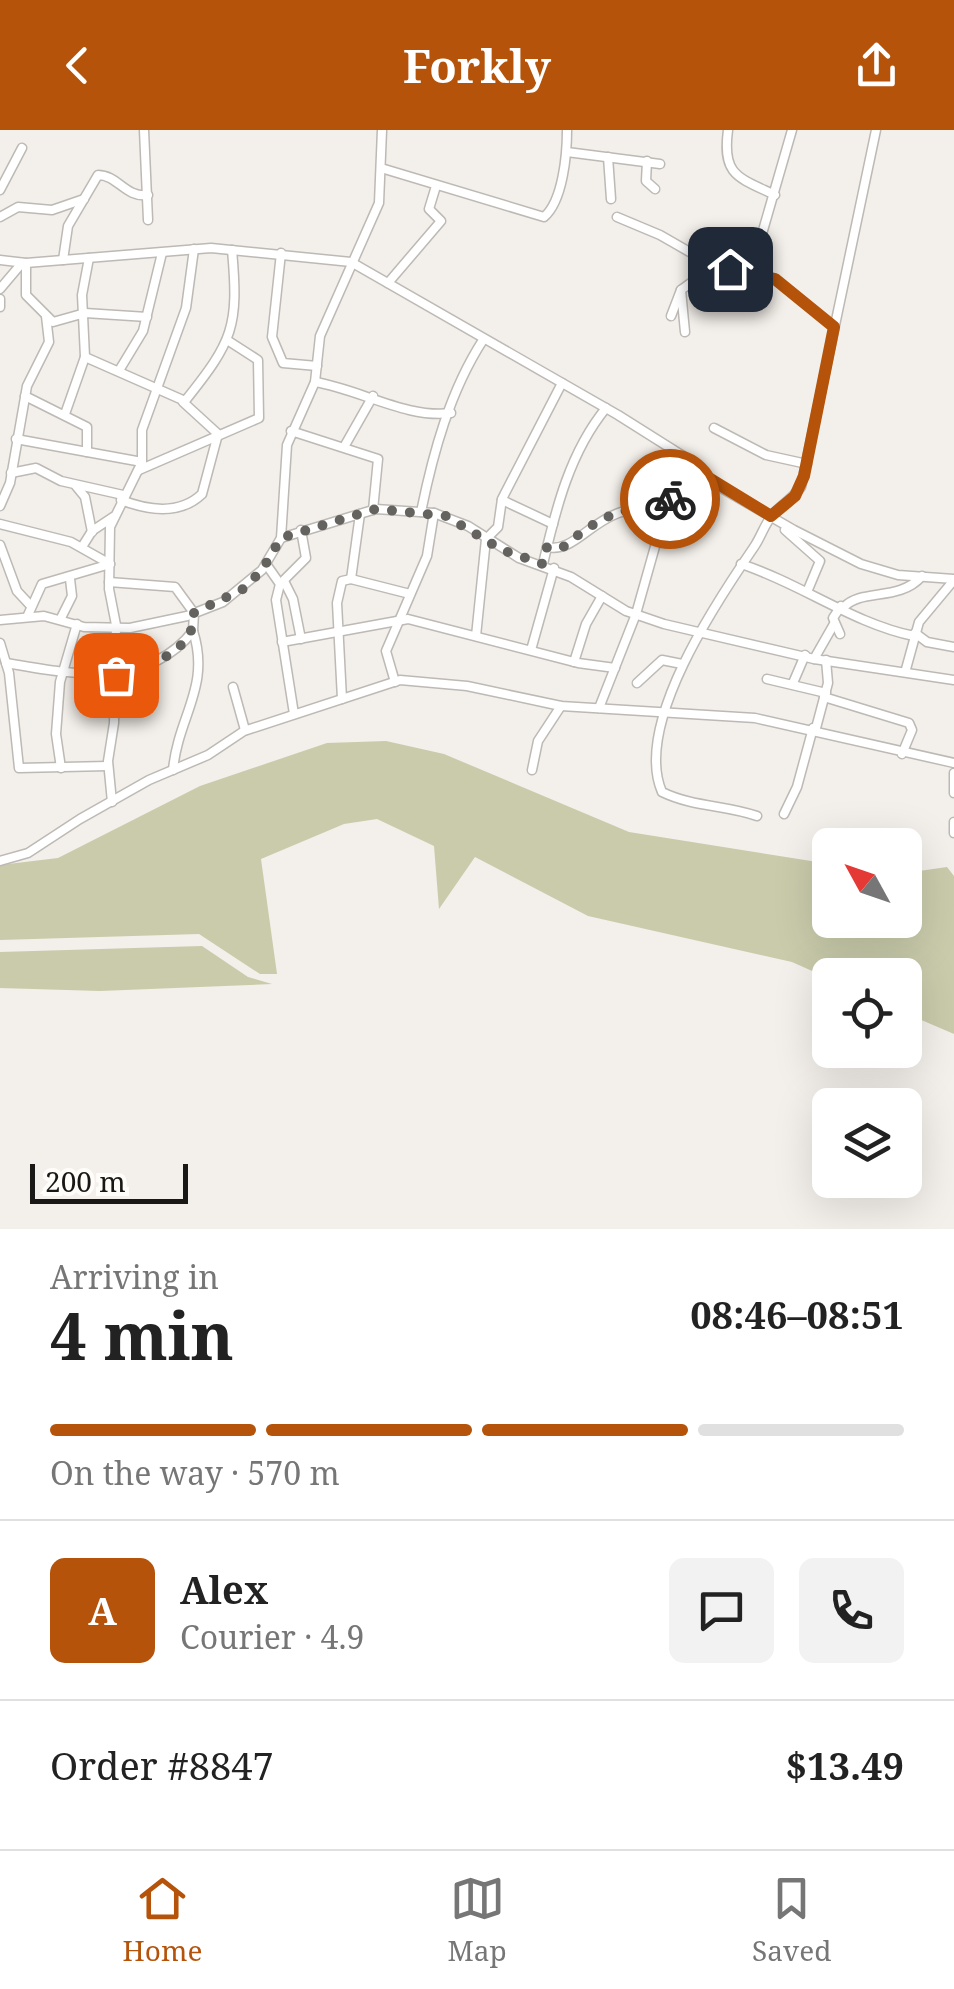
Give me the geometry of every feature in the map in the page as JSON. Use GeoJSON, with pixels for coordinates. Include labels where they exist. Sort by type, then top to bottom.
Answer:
{"type":"FeatureCollection","features":[{"type":"Feature","properties":{"kind":"street"},"geometry":{"type":"LineString","coordinates":[[144,130],[148,220]]}},
{"type":"Feature","properties":{"kind":"street"},"geometry":{"type":"LineString","coordinates":[[0,620],[29,610],[130,628],[194,613],[243,589],[266,564],[281,538],[285,456],[291,431],[316,382],[320,336],[350,262],[380,203],[382,130]]}},
{"type":"Feature","properties":{"kind":"street"},"geometry":{"type":"LineString","coordinates":[[381,168],[546,216],[568,152],[568,130]]}},
{"type":"Feature","properties":{"kind":"street"},"geometry":{"type":"LineString","coordinates":[[728,130],[724,159],[731,171],[775,196]]}},
{"type":"Feature","properties":{"kind":"street"},"geometry":{"type":"LineString","coordinates":[[751,272],[792,130]]}},
{"type":"Feature","properties":{"kind":"street"},"geometry":{"type":"LineString","coordinates":[[756,816],[711,804],[682,802],[660,790],[666,711],[682,664],[741,564],[770,518],[801,487],[876,130]]}},
{"type":"Feature","properties":{"kind":"street"},"geometry":{"type":"LineString","coordinates":[[0,190],[22,148]]}},
{"type":"Feature","properties":{"kind":"street"},"geometry":{"type":"LineString","coordinates":[[568,152],[660,164]]}},
{"type":"Feature","properties":{"kind":"street"},"geometry":{"type":"LineString","coordinates":[[608,157],[611,199]]}},
{"type":"Feature","properties":{"kind":"street"},"geometry":{"type":"LineString","coordinates":[[647,161],[646,181],[654,188]]}},
{"type":"Feature","properties":{"kind":"street"},"geometry":{"type":"LineString","coordinates":[[63,260],[68,226],[100,174],[134,196],[148,195]]}},
{"type":"Feature","properties":{"kind":"street"},"geometry":{"type":"LineString","coordinates":[[388,283],[442,220],[429,210],[436,186]]}},
{"type":"Feature","properties":{"kind":"street"},"geometry":{"type":"LineString","coordinates":[[0,217],[18,207],[52,210],[84,199]]}},
{"type":"Feature","properties":{"kind":"street"},"geometry":{"type":"LineString","coordinates":[[617,216],[714,266],[751,272],[792,289],[834,327]]}},
{"type":"Feature","properties":{"kind":"street"},"geometry":{"type":"LineString","coordinates":[[112,802],[108,766],[116,625],[110,582],[112,517],[141,466],[141,439],[186,308],[194,249]]}},
{"type":"Feature","properties":{"kind":"street"},"geometry":{"type":"LineString","coordinates":[[0,260],[24,263],[194,249],[281,253],[350,262],[606,408],[683,456],[702,474],[770,518],[861,564],[954,579]]}},
{"type":"Feature","properties":{"kind":"street"},"geometry":{"type":"LineString","coordinates":[[183,402],[227,340],[237,308],[232,250]]}},
{"type":"Feature","properties":{"kind":"street"},"geometry":{"type":"LineString","coordinates":[[281,253],[273,344],[283,363],[317,366]]}},
{"type":"Feature","properties":{"kind":"street"},"geometry":{"type":"LineString","coordinates":[[120,369],[147,317],[162,254]]}},
{"type":"Feature","properties":{"kind":"street"},"geometry":{"type":"LineString","coordinates":[[65,414],[86,358],[82,295],[89,258]]}},
{"type":"Feature","properties":{"kind":"street"},"geometry":{"type":"LineString","coordinates":[[0,289],[24,263]]}},
{"type":"Feature","properties":{"kind":"street"},"geometry":{"type":"LineString","coordinates":[[24,263],[24,288],[46,316],[58,322],[85,314],[147,317]]}},
{"type":"Feature","properties":{"kind":"street"},"geometry":{"type":"LineString","coordinates":[[670,316],[682,290],[714,266]]}},
{"type":"Feature","properties":{"kind":"street"},"geometry":{"type":"LineString","coordinates":[[682,290],[685,332]]}},
{"type":"Feature","properties":{"kind":"street"},"geometry":{"type":"LineString","coordinates":[[0,506],[11,472],[25,396],[47,347],[46,316]]}},
{"type":"Feature","properties":{"kind":"street"},"geometry":{"type":"LineString","coordinates":[[16,440],[141,466],[251,424],[260,411],[258,360],[227,340]]}},
{"type":"Feature","properties":{"kind":"street"},"geometry":{"type":"LineString","coordinates":[[421,512],[433,455],[466,366],[483,340]]}},
{"type":"Feature","properties":{"kind":"street"},"geometry":{"type":"LineString","coordinates":[[86,358],[120,369],[183,402],[218,434]]}},
{"type":"Feature","properties":{"kind":"street"},"geometry":{"type":"LineString","coordinates":[[316,382],[420,413],[451,413]]}},
{"type":"Feature","properties":{"kind":"street"},"geometry":{"type":"LineString","coordinates":[[476,636],[486,539],[498,527],[502,500],[562,384]]}},
{"type":"Feature","properties":{"kind":"street"},"geometry":{"type":"LineString","coordinates":[[25,396],[88,429],[87,452]]}},
{"type":"Feature","properties":{"kind":"street"},"geometry":{"type":"LineString","coordinates":[[344,447],[372,396]]}},
{"type":"Feature","properties":{"kind":"street"},"geometry":{"type":"LineString","coordinates":[[543,564],[572,463],[586,433],[606,408]]}},
{"type":"Feature","properties":{"kind":"street"},"geometry":{"type":"LineString","coordinates":[[714,428],[771,457],[807,464]]}},
{"type":"Feature","properties":{"kind":"street"},"geometry":{"type":"LineString","coordinates":[[291,431],[378,459],[373,510]]}},
{"type":"Feature","properties":{"kind":"street"},"geometry":{"type":"LineString","coordinates":[[11,472],[36,468],[122,497],[153,512],[196,500],[206,488],[218,434]]}},
{"type":"Feature","properties":{"kind":"street"},"geometry":{"type":"LineString","coordinates":[[683,456],[684,486]]}},
{"type":"Feature","properties":{"kind":"street"},"geometry":{"type":"LineString","coordinates":[[599,708],[636,614],[665,511],[684,486],[702,474]]}},
{"type":"Feature","properties":{"kind":"street"},"geometry":{"type":"LineString","coordinates":[[75,484],[85,497],[92,532]]}},
{"type":"Feature","properties":{"kind":"street"},"geometry":{"type":"LineString","coordinates":[[502,500],[554,524]]}},
{"type":"Feature","properties":{"kind":"street"},"geometry":{"type":"LineString","coordinates":[[547,547],[562,548],[623,509],[665,511]]}},
{"type":"Feature","properties":{"kind":"street"},"geometry":{"type":"LineString","coordinates":[[281,538],[373,510],[434,514],[518,558],[554,568],[636,614],[810,657],[906,669],[954,680]]}},
{"type":"Feature","properties":{"kind":"street"},"geometry":{"type":"LineString","coordinates":[[351,579],[360,514]]}},
{"type":"Feature","properties":{"kind":"street"},"geometry":{"type":"LineString","coordinates":[[395,682],[386,651],[427,556],[434,514]]}},
{"type":"Feature","properties":{"kind":"street"},"geometry":{"type":"LineString","coordinates":[[82,546],[92,532],[112,517]]}},
{"type":"Feature","properties":{"kind":"street"},"geometry":{"type":"LineString","coordinates":[[770,518],[820,561],[807,592]]}},
{"type":"Feature","properties":{"kind":"street"},"geometry":{"type":"LineString","coordinates":[[0,524],[82,546],[110,564]]}},
{"type":"Feature","properties":{"kind":"street"},"geometry":{"type":"LineString","coordinates":[[294,714],[276,600],[282,583],[306,558],[301,530]]}},
{"type":"Feature","properties":{"kind":"street"},"geometry":{"type":"LineString","coordinates":[[0,545],[29,610]]}},
{"type":"Feature","properties":{"kind":"street"},"geometry":{"type":"LineString","coordinates":[[29,610],[42,584],[70,579],[110,564]]}},
{"type":"Feature","properties":{"kind":"street"},"geometry":{"type":"LineString","coordinates":[[266,564],[282,583],[301,639]]}},
{"type":"Feature","properties":{"kind":"street"},"geometry":{"type":"LineString","coordinates":[[741,564],[843,606],[874,624],[954,647]]}},
{"type":"Feature","properties":{"kind":"street"},"geometry":{"type":"LineString","coordinates":[[532,650],[554,568]]}},
{"type":"Feature","properties":{"kind":"street"},"geometry":{"type":"LineString","coordinates":[[840,634],[833,618],[843,606],[856,598],[896,593],[922,576]]}},
{"type":"Feature","properties":{"kind":"street"},"geometry":{"type":"LineString","coordinates":[[61,768],[56,734],[72,596],[70,579]]}},
{"type":"Feature","properties":{"kind":"street"},"geometry":{"type":"LineString","coordinates":[[342,699],[339,586],[351,579],[410,594]]}},
{"type":"Feature","properties":{"kind":"street"},"geometry":{"type":"LineString","coordinates":[[906,669],[927,610],[954,579]]}},
{"type":"Feature","properties":{"kind":"street"},"geometry":{"type":"LineString","coordinates":[[110,582],[171,586],[194,613],[201,676],[184,718],[172,770]]}},
{"type":"Feature","properties":{"kind":"street"},"geometry":{"type":"LineString","coordinates":[[574,662],[586,624],[602,596]]}},
{"type":"Feature","properties":{"kind":"street"},"geometry":{"type":"LineString","coordinates":[[282,642],[398,619],[574,662],[615,668]]}},
{"type":"Feature","properties":{"kind":"street"},"geometry":{"type":"LineString","coordinates":[[792,683],[834,624]]}},
{"type":"Feature","properties":{"kind":"street"},"geometry":{"type":"LineString","coordinates":[[6,663],[116,675],[166,656],[193,631]]}},
{"type":"Feature","properties":{"kind":"street"},"geometry":{"type":"LineString","coordinates":[[0,643],[19,768],[108,766]]}},
{"type":"Feature","properties":{"kind":"street"},"geometry":{"type":"LineString","coordinates":[[637,683],[662,660],[682,664]]}},
{"type":"Feature","properties":{"kind":"street"},"geometry":{"type":"LineString","coordinates":[[784,814],[798,787],[825,695],[826,660]]}},
{"type":"Feature","properties":{"kind":"street"},"geometry":{"type":"LineString","coordinates":[[767,679],[792,683],[909,723],[912,727],[902,754]]}},
{"type":"Feature","properties":{"kind":"street"},"geometry":{"type":"LineString","coordinates":[[0,860],[28,853],[112,802],[218,750],[246,730],[395,682],[467,686],[561,706],[666,711],[814,728],[902,754],[954,763]]}},
{"type":"Feature","properties":{"kind":"street"},"geometry":{"type":"LineString","coordinates":[[233,687],[246,730]]}},
{"type":"Feature","properties":{"kind":"street"},"geometry":{"type":"LineString","coordinates":[[532,770],[538,741],[561,706]]}},
{"type":"Feature","properties":{"kind":"street"},"geometry":{"type":"LineString","coordinates":[[908,741],[916,756]]}},
{"type":"Feature","properties":{"kind":"street"},"geometry":{"type":"LineString","coordinates":[[954,773],[954,792]]}},
{"type":"Feature","properties":{"kind":"street"},"geometry":{"type":"LineString","coordinates":[[954,822],[954,833]]}},
{"type":"Feature","properties":{"kind":"green space"},"geometry":{"type":"Polygon","coordinates":[[[386,741],[444,754],[629,832],[812,861],[812,938],[922,938],[922,871],[947,867],[954,876],[954,1034],[922,1020],[922,958],[812,958],[812,971],[792,962],[588,916],[475,857],[439,909],[434,846],[377,819],[344,824],[261,859],[277,974],[260,974],[199,934],[0,940],[0,865],[58,858],[200,786],[327,743],[386,741]]]}},
{"type":"Feature","properties":{"kind":"green space"},"geometry":{"type":"Polygon","coordinates":[[[202,946],[248,977],[272,984],[100,991],[0,988],[0,952],[202,946]]]}},
{"type":"Feature","properties":{"kind":"way so far"},"geometry":{"type":"LineString","coordinates":[[116,675],[147,665],[180,647],[193,631],[194,613],[243,589],[262,570],[281,538],[301,530],[376,509],[434,514],[468,526],[518,558],[543,564],[547,547],[562,548],[606,516],[633,506],[665,511],[670,499]]}},
{"type":"Feature","properties":{"kind":"route"},"geometry":{"type":"LineString","coordinates":[[670,499],[702,474],[771,516],[795,496],[804,476],[834,327],[800,295],[775,279],[730,269]]}}]}
